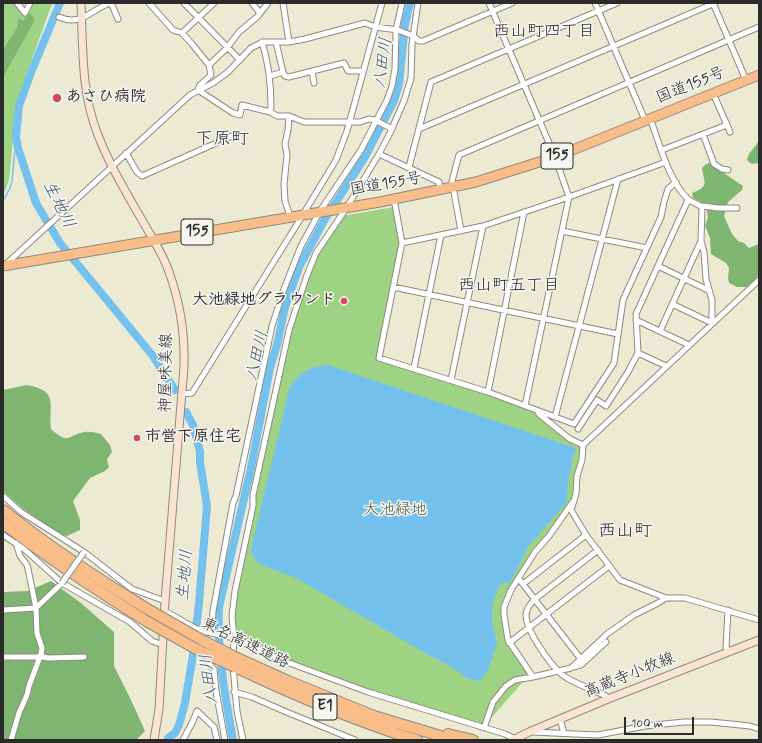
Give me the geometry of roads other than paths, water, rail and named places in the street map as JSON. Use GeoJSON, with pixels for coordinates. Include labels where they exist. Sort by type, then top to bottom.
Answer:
{"type":"FeatureCollection","features":[{"type":"Feature","properties":{"kind":"highway","name":"国道155号"},"geometry":{"type":"LineString","coordinates":[[4,266],[394,199],[440,190],[504,174],[555,156],[759,75]]}},
{"type":"Feature","properties":{"kind":"highway","name":"東名高速道路"},"geometry":{"type":"LineString","coordinates":[[3,510],[55,550],[93,576],[202,640],[236,663],[288,681],[342,704],[387,720],[454,740]]}},
{"type":"Feature","properties":{"kind":"highway","name":"東名高速道路"},"geometry":{"type":"LineString","coordinates":[[3,523],[88,585],[148,622],[236,663],[284,690],[339,712],[417,740]]}},
{"type":"Feature","properties":{"kind":"highway"},"geometry":{"type":"LineString","coordinates":[[342,704],[473,740]]}},
{"type":"Feature","properties":{"kind":"main road","name":"神屋味美線"},"geometry":{"type":"LineString","coordinates":[[82,3],[84,80],[98,135],[112,165],[169,270],[181,319],[184,349],[182,394],[165,601],[159,709],[154,740]]}},
{"type":"Feature","properties":{"kind":"main road","name":"高蔵寺小牧線"},"geometry":{"type":"LineString","coordinates":[[514,740],[529,732],[608,699],[759,640]]}},
{"type":"Feature","properties":{"kind":"street"},"geometry":{"type":"LineString","coordinates":[[17,3],[25,13],[30,3]]}},
{"type":"Feature","properties":{"kind":"street"},"geometry":{"type":"LineString","coordinates":[[59,17],[68,20],[82,18],[89,16],[101,6],[111,3],[118,19]]}},
{"type":"Feature","properties":{"kind":"street"},"geometry":{"type":"LineString","coordinates":[[149,3],[172,30],[182,33],[209,65],[211,75],[200,84],[198,90]]}},
{"type":"Feature","properties":{"kind":"street"},"geometry":{"type":"LineString","coordinates":[[184,3],[240,60]]}},
{"type":"Feature","properties":{"kind":"street"},"geometry":{"type":"LineString","coordinates":[[182,33],[214,3]]}},
{"type":"Feature","properties":{"kind":"street"},"geometry":{"type":"LineString","coordinates":[[252,3],[260,13]]}},
{"type":"Feature","properties":{"kind":"street"},"geometry":{"type":"LineString","coordinates":[[209,65],[228,48],[239,32],[260,13],[268,3]]}},
{"type":"Feature","properties":{"kind":"street"},"geometry":{"type":"LineString","coordinates":[[283,3],[289,42]]}},
{"type":"Feature","properties":{"kind":"street"},"geometry":{"type":"LineString","coordinates":[[182,394],[192,393],[336,160],[343,143],[382,3]]}},
{"type":"Feature","properties":{"kind":"street"},"geometry":{"type":"LineString","coordinates":[[212,633],[213,611],[233,503],[236,496],[272,326],[295,260],[320,211],[361,150],[387,100],[392,86],[395,69],[397,30],[402,3]]}},
{"type":"Feature","properties":{"kind":"street"},"geometry":{"type":"LineString","coordinates":[[243,740],[234,692],[234,638],[232,616],[235,591],[253,495],[289,330],[307,275],[316,253],[347,207],[379,154],[404,101],[411,78],[413,36],[418,3]]}},
{"type":"Feature","properties":{"kind":"street"},"geometry":{"type":"LineString","coordinates":[[489,3],[555,156],[569,197],[525,406]]}},
{"type":"Feature","properties":{"kind":"street"},"geometry":{"type":"LineString","coordinates":[[4,266],[190,94],[213,83],[228,72],[251,48],[262,42],[289,42],[365,23],[375,27],[397,30],[413,36],[419,41],[423,41],[512,3]]}},
{"type":"Feature","properties":{"kind":"street"},"geometry":{"type":"LineString","coordinates":[[595,3],[629,83],[648,119],[666,162],[676,182],[688,200],[702,207],[736,208]]}},
{"type":"Feature","properties":{"kind":"street"},"geometry":{"type":"LineString","coordinates":[[409,167],[431,82],[618,3]]}},
{"type":"Feature","properties":{"kind":"street"},"geometry":{"type":"LineString","coordinates":[[419,129],[714,3],[728,40],[746,80]]}},
{"type":"Feature","properties":{"kind":"street"},"geometry":{"type":"LineString","coordinates":[[461,230],[452,187],[452,181],[459,155],[759,27]]}},
{"type":"Feature","properties":{"kind":"street"},"geometry":{"type":"LineString","coordinates":[[262,42],[270,76],[270,112]]}},
{"type":"Feature","properties":{"kind":"street"},"geometry":{"type":"LineString","coordinates":[[276,42],[285,76],[289,77],[344,63],[348,71],[363,71]]}},
{"type":"Feature","properties":{"kind":"street"},"geometry":{"type":"LineString","coordinates":[[312,71],[314,84]]}},
{"type":"Feature","properties":{"kind":"street"},"geometry":{"type":"LineString","coordinates":[[270,76],[283,72]]}},
{"type":"Feature","properties":{"kind":"street"},"geometry":{"type":"LineString","coordinates":[[198,90],[233,113],[240,115],[242,105],[270,112],[277,116],[289,116],[304,122],[360,122],[369,119],[392,128]]}},
{"type":"Feature","properties":{"kind":"street"},"geometry":{"type":"LineString","coordinates":[[713,94],[730,132]]}},
{"type":"Feature","properties":{"kind":"street"},"geometry":{"type":"LineString","coordinates":[[289,116],[285,144],[287,155],[284,184],[285,200],[290,216]]}},
{"type":"Feature","properties":{"kind":"street"},"geometry":{"type":"LineString","coordinates":[[662,150],[724,126],[726,122]]}},
{"type":"Feature","properties":{"kind":"street"},"geometry":{"type":"LineString","coordinates":[[703,134],[714,164],[722,169],[728,170]]}},
{"type":"Feature","properties":{"kind":"street"},"geometry":{"type":"LineString","coordinates":[[126,152],[137,172],[142,176],[232,136]]}},
{"type":"Feature","properties":{"kind":"street"},"geometry":{"type":"LineString","coordinates":[[379,154],[439,182],[440,190]]}},
{"type":"Feature","properties":{"kind":"street"},"geometry":{"type":"LineString","coordinates":[[402,243],[483,226],[666,162]]}},
{"type":"Feature","properties":{"kind":"street"},"geometry":{"type":"LineString","coordinates":[[555,417],[618,179]]}},
{"type":"Feature","properties":{"kind":"street"},"geometry":{"type":"LineString","coordinates":[[394,199],[402,243],[379,358],[488,392],[574,424],[614,363],[623,300],[661,218],[668,189],[676,182]]}},
{"type":"Feature","properties":{"kind":"street"},"geometry":{"type":"LineString","coordinates":[[578,429],[597,400],[606,406],[628,372],[638,353],[636,314],[688,200]]}},
{"type":"Feature","properties":{"kind":"street"},"geometry":{"type":"LineString","coordinates":[[702,207],[701,241],[704,252],[708,290],[712,300],[712,323]]}},
{"type":"Feature","properties":{"kind":"street"},"geometry":{"type":"LineString","coordinates":[[488,392],[524,212]]}},
{"type":"Feature","properties":{"kind":"street"},"geometry":{"type":"LineString","coordinates":[[451,380],[483,226]]}},
{"type":"Feature","properties":{"kind":"street"},"geometry":{"type":"LineString","coordinates":[[562,231],[647,248]]}},
{"type":"Feature","properties":{"kind":"street"},"geometry":{"type":"LineString","coordinates":[[414,368],[441,235]]}},
{"type":"Feature","properties":{"kind":"street"},"geometry":{"type":"LineString","coordinates":[[660,331],[701,241]]}},
{"type":"Feature","properties":{"kind":"street"},"geometry":{"type":"LineString","coordinates":[[658,266],[708,290]]}},
{"type":"Feature","properties":{"kind":"street"},"geometry":{"type":"LineString","coordinates":[[759,280],[583,445],[582,460],[577,476],[576,494],[571,510],[586,535],[620,580],[666,598],[685,598],[759,620]]}},
{"type":"Feature","properties":{"kind":"street"},"geometry":{"type":"LineString","coordinates":[[394,287],[618,334]]}},
{"type":"Feature","properties":{"kind":"street"},"geometry":{"type":"LineString","coordinates":[[672,304],[712,323]]}},
{"type":"Feature","properties":{"kind":"street"},"geometry":{"type":"LineString","coordinates":[[636,320],[688,345]]}},
{"type":"Feature","properties":{"kind":"street"},"geometry":{"type":"LineString","coordinates":[[638,353],[666,366]]}},
{"type":"Feature","properties":{"kind":"street"},"geometry":{"type":"LineString","coordinates":[[538,411],[570,439],[583,445]]}},
{"type":"Feature","properties":{"kind":"street"},"geometry":{"type":"LineString","coordinates":[[3,496],[21,512],[84,552],[132,589],[165,601]]}},
{"type":"Feature","properties":{"kind":"street"},"geometry":{"type":"LineString","coordinates":[[533,677],[509,643],[504,616],[504,607],[506,599],[535,552],[549,536],[573,502]]}},
{"type":"Feature","properties":{"kind":"street"},"geometry":{"type":"LineString","coordinates":[[3,535],[16,543],[62,584],[130,622],[152,641],[163,645]]}},
{"type":"Feature","properties":{"kind":"street"},"geometry":{"type":"LineString","coordinates":[[523,584],[586,535]]}},
{"type":"Feature","properties":{"kind":"street"},"geometry":{"type":"LineString","coordinates":[[11,740],[19,713],[28,695],[29,686],[41,656],[42,648],[37,633],[36,608],[27,565],[20,556],[16,543]]}},
{"type":"Feature","properties":{"kind":"street"},"geometry":{"type":"LineString","coordinates":[[598,550],[535,599],[528,607],[526,614],[529,628],[540,648],[565,677],[606,696],[608,699]]}},
{"type":"Feature","properties":{"kind":"street"},"geometry":{"type":"LineString","coordinates":[[3,610],[36,608],[62,584],[84,552]]}},
{"type":"Feature","properties":{"kind":"street"},"geometry":{"type":"LineString","coordinates":[[509,643],[610,566]]}},
{"type":"Feature","properties":{"kind":"street"},"geometry":{"type":"LineString","coordinates":[[519,579],[580,658]]}},
{"type":"Feature","properties":{"kind":"street"},"geometry":{"type":"LineString","coordinates":[[570,668],[607,634],[634,615],[666,598]]}},
{"type":"Feature","properties":{"kind":"street"},"geometry":{"type":"LineString","coordinates":[[728,610],[726,647],[728,652]]}},
{"type":"Feature","properties":{"kind":"street"},"geometry":{"type":"LineString","coordinates":[[165,611],[202,631],[234,638],[284,661],[368,692],[505,734],[514,740]]}},
{"type":"Feature","properties":{"kind":"street"},"geometry":{"type":"LineString","coordinates":[[202,631],[201,633],[208,663],[214,668],[216,691],[225,740]]}},
{"type":"Feature","properties":{"kind":"street"},"geometry":{"type":"LineString","coordinates":[[484,728],[493,702],[506,686],[516,680],[581,665],[606,642]]}},
{"type":"Feature","properties":{"kind":"street"},"geometry":{"type":"LineString","coordinates":[[3,657],[84,657]]}},
{"type":"Feature","properties":{"kind":"street"},"geometry":{"type":"LineString","coordinates":[[234,692],[252,697],[284,712],[355,740]]}},
{"type":"Feature","properties":{"kind":"street"},"geometry":{"type":"LineString","coordinates":[[183,740],[197,711],[214,727],[217,740]]}},
{"type":"Feature","properties":{"kind":"street"},"geometry":{"type":"LineString","coordinates":[[560,719],[564,734]]}},
{"type":"Feature","properties":{"kind":"street"},"geometry":{"type":"LineString","coordinates":[[529,732],[598,738],[646,726],[684,722],[711,722],[750,726],[759,729]]}},
{"type":"Feature","properties":{"kind":"water","name":"大池緑地"},"geometry":{"type":"Polygon","coordinates":[[[328,365],[576,448],[569,475],[567,502],[528,547],[510,583],[501,583],[493,602],[492,619],[497,644],[487,672],[480,681],[466,678],[452,667],[425,653],[296,578],[259,564],[253,557],[251,549],[290,386],[303,373],[316,367],[328,365]]]}},
{"type":"Feature","properties":{"kind":"waterway","name":"生地川"},"geometry":{"type":"LineString","coordinates":[[60,3],[32,70],[19,106],[16,137],[18,148],[36,203],[60,243],[153,356],[175,390]]}},
{"type":"Feature","properties":{"kind":"waterway","name":"八田川"},"geometry":{"type":"LineString","coordinates":[[233,740],[220,657],[219,607],[251,468],[270,368],[277,345],[285,307],[300,265],[325,219],[365,157],[394,101],[399,84],[405,24],[410,3]]}},
{"type":"Feature","properties":{"kind":"waterway"},"geometry":{"type":"LineString","coordinates":[[3,201],[12,181],[16,137]]}},
{"type":"Feature","properties":{"kind":"waterway","name":"生地川"},"geometry":{"type":"LineString","coordinates":[[168,738],[175,733],[179,725],[185,703],[193,655],[199,603],[207,506],[200,462],[200,452],[193,425],[186,412]]}},
{"type":"Feature","properties":{"kind":"place","name":"あさひ病院"},"geometry":{"type":"Point","coordinates":[57,98]}},
{"type":"Feature","properties":{"kind":"place","name":"大池緑地グラウンド"},"geometry":{"type":"Point","coordinates":[344,301]}},
{"type":"Feature","properties":{"kind":"place","name":"市営下原住宅"},"geometry":{"type":"Point","coordinates":[137,438]}},
{"type":"Feature","properties":{"kind":"district","name":"西山町四丁目"},"geometry":{"type":"Point","coordinates":[544,32]}},
{"type":"Feature","properties":{"kind":"district","name":"下原町"},"geometry":{"type":"Point","coordinates":[222,140]}},
{"type":"Feature","properties":{"kind":"district","name":"西山町五丁目"},"geometry":{"type":"Point","coordinates":[509,286]}},
{"type":"Feature","properties":{"kind":"district","name":"西山町"},"geometry":{"type":"Point","coordinates":[625,532]}}]}
